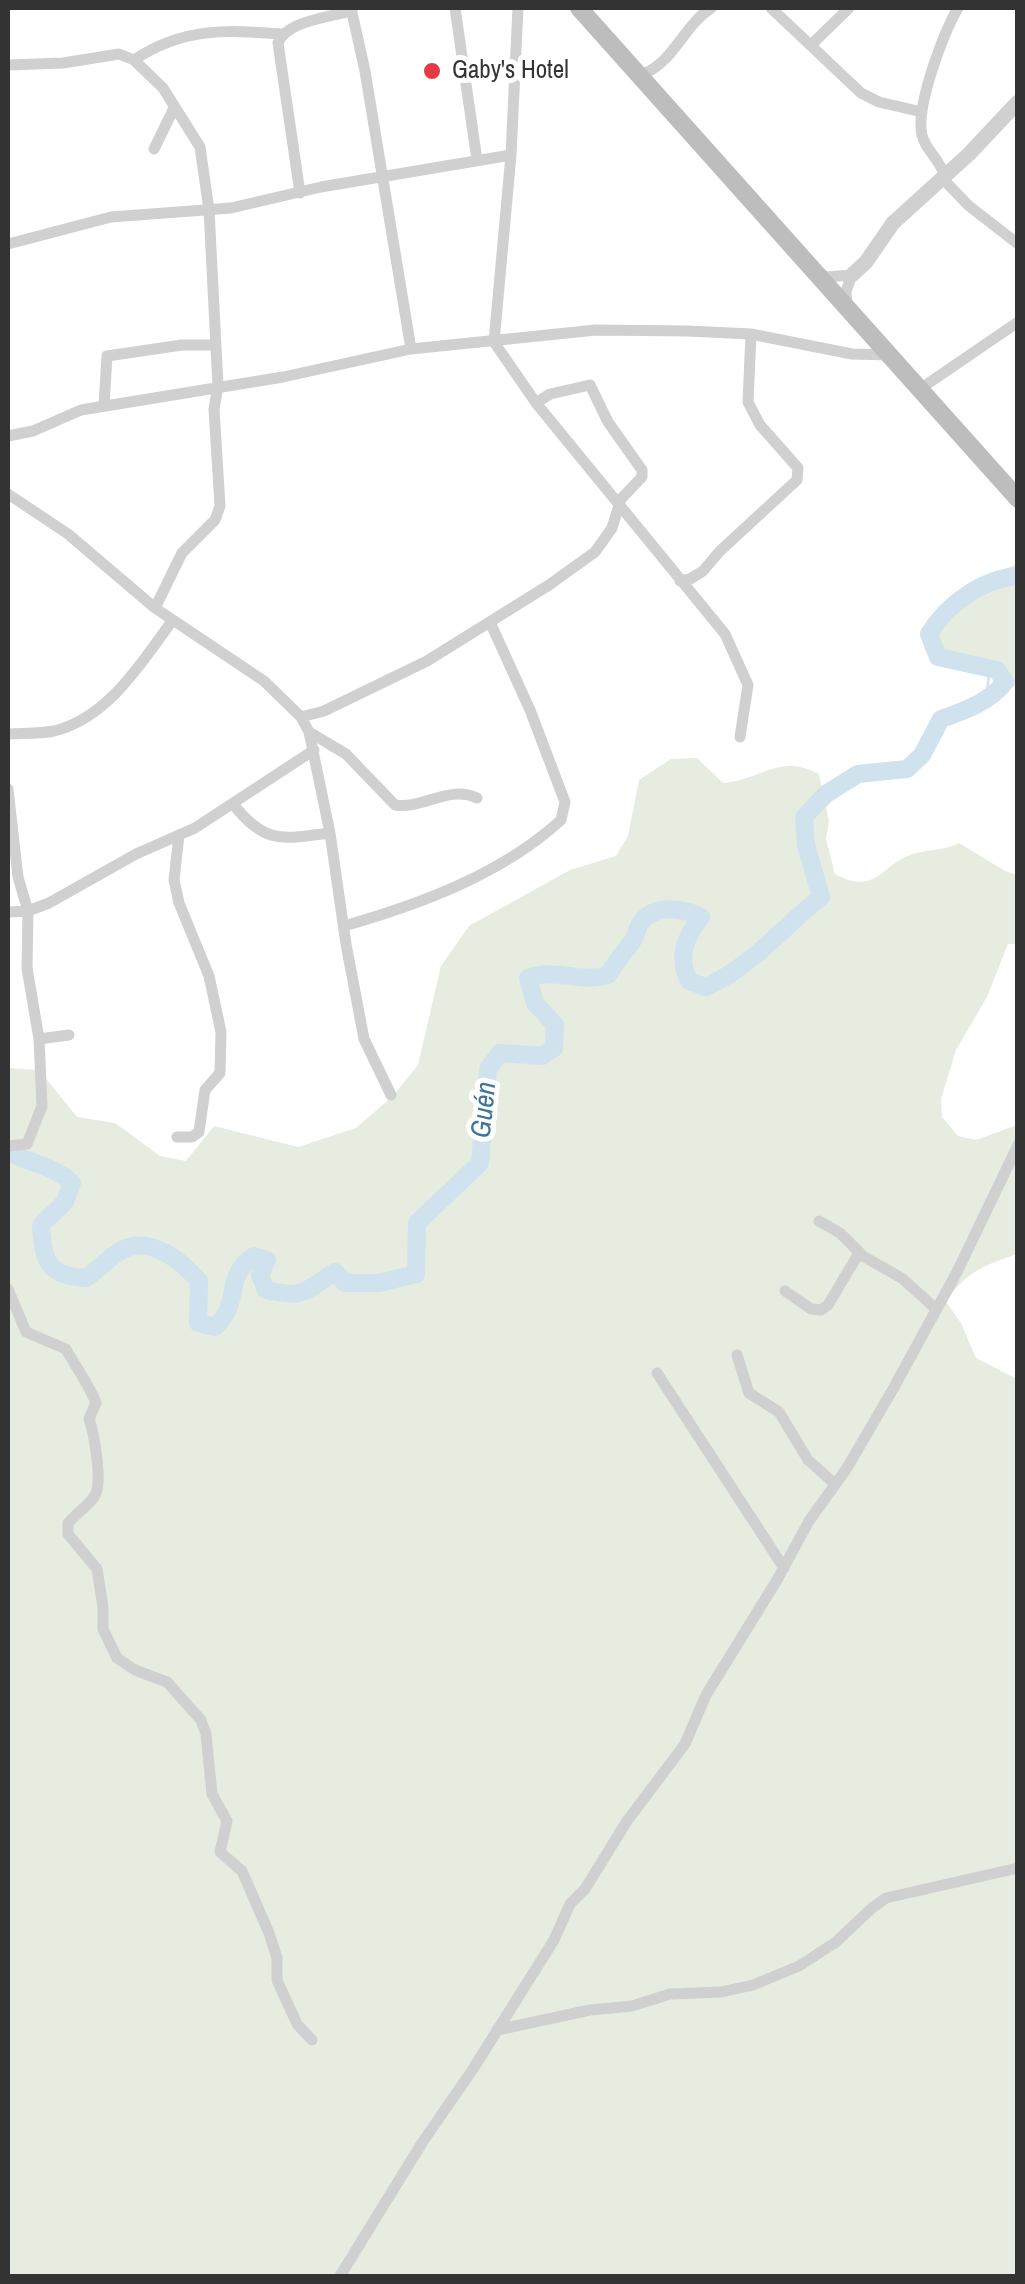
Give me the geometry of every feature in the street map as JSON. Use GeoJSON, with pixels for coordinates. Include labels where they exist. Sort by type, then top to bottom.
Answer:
{"type":"FeatureCollection","features":[{"type":"Feature","properties":{"kind":"main road"},"geometry":{"type":"LineString","coordinates":[[579,8],[1018,500]]}},
{"type":"Feature","properties":{"kind":"street"},"geometry":{"type":"LineString","coordinates":[[134,60],[158,44],[192,33],[282,34],[351,8],[411,349]]}},
{"type":"Feature","properties":{"kind":"street"},"geometry":{"type":"LineString","coordinates":[[455,8],[477,160]]}},
{"type":"Feature","properties":{"kind":"street"},"geometry":{"type":"LineString","coordinates":[[518,8],[511,155],[494,342],[536,403],[725,634],[748,684],[740,736]]}},
{"type":"Feature","properties":{"kind":"street"},"geometry":{"type":"LineString","coordinates":[[641,75],[668,58],[691,25],[711,8]]}},
{"type":"Feature","properties":{"kind":"street"},"geometry":{"type":"LineString","coordinates":[[772,8],[868,98],[922,112]]}},
{"type":"Feature","properties":{"kind":"street"},"geometry":{"type":"LineString","coordinates":[[811,45],[849,8]]}},
{"type":"Feature","properties":{"kind":"street"},"geometry":{"type":"LineString","coordinates":[[958,8],[947,27],[922,112],[922,134],[940,161],[943,176],[969,206],[1018,244]]}},
{"type":"Feature","properties":{"kind":"street"},"geometry":{"type":"LineString","coordinates":[[282,34],[278,55],[300,193]]}},
{"type":"Feature","properties":{"kind":"street"},"geometry":{"type":"LineString","coordinates":[[8,64],[110,55],[134,60],[163,88],[200,147],[209,210],[218,386],[214,410],[220,465],[218,514],[182,553],[155,608]]}},
{"type":"Feature","properties":{"kind":"street"},"geometry":{"type":"LineString","coordinates":[[847,306],[846,292],[852,275],[893,223],[1018,102]]}},
{"type":"Feature","properties":{"kind":"street"},"geometry":{"type":"LineString","coordinates":[[154,149],[174,108]]}},
{"type":"Feature","properties":{"kind":"street"},"geometry":{"type":"LineString","coordinates":[[8,244],[111,217],[209,210],[511,155]]}},
{"type":"Feature","properties":{"kind":"street"},"geometry":{"type":"LineString","coordinates":[[817,272],[826,277],[852,275]]}},
{"type":"Feature","properties":{"kind":"street"},"geometry":{"type":"LineString","coordinates":[[920,389],[1018,322]]}},
{"type":"Feature","properties":{"kind":"street"},"geometry":{"type":"LineString","coordinates":[[8,436],[104,406],[283,377],[411,349],[596,330],[751,334],[852,354],[889,355]]}},
{"type":"Feature","properties":{"kind":"street"},"geometry":{"type":"LineString","coordinates":[[680,581],[703,571],[798,480],[798,468],[760,424],[748,402],[751,334]]}},
{"type":"Feature","properties":{"kind":"street"},"geometry":{"type":"LineString","coordinates":[[104,406],[107,356],[182,345],[213,345]]}},
{"type":"Feature","properties":{"kind":"street"},"geometry":{"type":"LineString","coordinates":[[301,717],[324,711],[428,661],[594,552],[612,528],[621,498],[643,473],[608,422],[590,386],[550,394],[536,403]]}},
{"type":"Feature","properties":{"kind":"street"},"geometry":{"type":"LineString","coordinates":[[8,494],[68,534],[172,621],[264,681],[301,717],[314,750],[364,1039],[391,1095]]}},
{"type":"Feature","properties":{"kind":"street"},"geometry":{"type":"LineString","coordinates":[[8,734],[55,731],[100,706],[125,683],[172,621]]}},
{"type":"Feature","properties":{"kind":"street"},"geometry":{"type":"LineString","coordinates":[[344,926],[390,911],[513,858],[562,820],[565,802],[530,710],[490,622]]}},
{"type":"Feature","properties":{"kind":"street"},"geometry":{"type":"LineString","coordinates":[[309,732],[346,754],[395,805],[413,805],[454,794],[478,798]]}},
{"type":"Feature","properties":{"kind":"street"},"geometry":{"type":"LineString","coordinates":[[8,912],[50,903],[136,854],[179,835],[314,750]]}},
{"type":"Feature","properties":{"kind":"street"},"geometry":{"type":"LineString","coordinates":[[8,789],[18,876],[28,910],[27,968],[39,1039],[42,1106],[27,1144],[8,1146]]}},
{"type":"Feature","properties":{"kind":"street"},"geometry":{"type":"LineString","coordinates":[[233,804],[247,822],[265,835],[284,839],[330,832]]}},
{"type":"Feature","properties":{"kind":"street"},"geometry":{"type":"LineString","coordinates":[[177,1137],[192,1137],[198,1132],[205,1090],[220,1073],[221,1058],[220,1032],[208,976],[174,880],[179,835]]}},
{"type":"Feature","properties":{"kind":"street"},"geometry":{"type":"LineString","coordinates":[[39,1039],[70,1036]]}},
{"type":"Feature","properties":{"kind":"street"},"geometry":{"type":"LineString","coordinates":[[340,2276],[554,1940],[570,1904],[585,1889],[626,1821],[685,1744],[706,1695],[809,1520],[885,1404],[996,1196],[1018,1145]]}},
{"type":"Feature","properties":{"kind":"street"},"geometry":{"type":"LineString","coordinates":[[819,1221],[840,1233],[859,1253],[903,1279],[936,1309]]}},
{"type":"Feature","properties":{"kind":"street"},"geometry":{"type":"LineString","coordinates":[[786,1291],[811,1309],[821,1310],[859,1253]]}},
{"type":"Feature","properties":{"kind":"street"},"geometry":{"type":"LineString","coordinates":[[8,1289],[26,1332],[40,1341],[62,1346],[96,1403],[89,1419],[96,1440],[98,1483],[95,1496],[68,1523],[68,1534],[97,1569],[103,1630],[116,1658],[134,1670],[167,1682],[201,1720],[212,1794],[227,1821],[220,1852],[242,1870],[269,1932],[277,1958],[277,1980],[297,2024],[312,2040]]}},
{"type":"Feature","properties":{"kind":"street"},"geometry":{"type":"LineString","coordinates":[[737,1355],[749,1393],[779,1412],[808,1460],[836,1484]]}},
{"type":"Feature","properties":{"kind":"street"},"geometry":{"type":"LineString","coordinates":[[657,1373],[784,1568]]}},
{"type":"Feature","properties":{"kind":"street"},"geometry":{"type":"LineString","coordinates":[[497,2030],[590,2010],[632,2006],[670,1994],[754,1986],[799,1966],[836,1942],[886,1898],[1018,1868]]}},
{"type":"Feature","properties":{"kind":"shaded area"},"geometry":{"type":"Polygon","coordinates":[[[1017,564],[1017,684],[1011,688],[985,674],[934,661],[924,648],[958,598],[977,581],[1017,564]]]}},
{"type":"Feature","properties":{"kind":"shaded area"},"geometry":{"type":"Polygon","coordinates":[[[697,758],[723,783],[781,767],[805,768],[819,774],[829,821],[826,839],[835,874],[849,880],[870,880],[902,858],[959,843],[1017,875],[1017,944],[1008,944],[987,997],[956,1050],[941,1099],[942,1117],[958,1136],[976,1140],[1017,1125],[1017,1254],[977,1271],[946,1302],[961,1323],[976,1358],[1017,1379],[1017,2276],[8,2276],[8,1068],[39,1070],[77,1117],[115,1123],[160,1156],[186,1161],[214,1126],[298,1147],[356,1128],[393,1096],[418,1065],[441,966],[469,926],[570,870],[616,856],[628,836],[639,780],[671,759],[697,758]]]}},
{"type":"Feature","properties":{"kind":"waterway","name":"Guén"},"geometry":{"type":"LineString","coordinates":[[8,1152],[50,1169],[72,1183],[65,1202],[41,1225],[50,1265],[63,1274],[86,1278],[124,1249],[156,1248],[199,1281],[198,1323],[215,1327],[228,1308],[238,1273],[254,1256],[267,1260],[260,1275],[266,1290],[279,1293],[304,1292],[335,1272],[345,1283],[379,1283],[416,1274],[417,1223],[480,1163],[488,1069],[500,1053],[542,1056],[554,1048],[555,1025],[535,1003],[528,978],[547,974],[587,978],[608,975],[642,921],[662,910],[687,911],[701,917],[684,948],[689,981],[706,987],[752,957],[821,897],[806,845],[804,817],[826,794],[858,774],[907,769],[922,755],[941,719],[984,700],[1005,682],[997,670],[938,657],[929,634],[945,613],[967,595],[991,582],[1018,576]]}},
{"type":"Feature","properties":{"kind":"waterway"},"geometry":{"type":"LineString","coordinates":[[986,699],[989,675],[997,670]]}},
{"type":"Feature","properties":{"kind":"place","name":"Gaby's Hotel"},"geometry":{"type":"Point","coordinates":[432,71]}}]}
